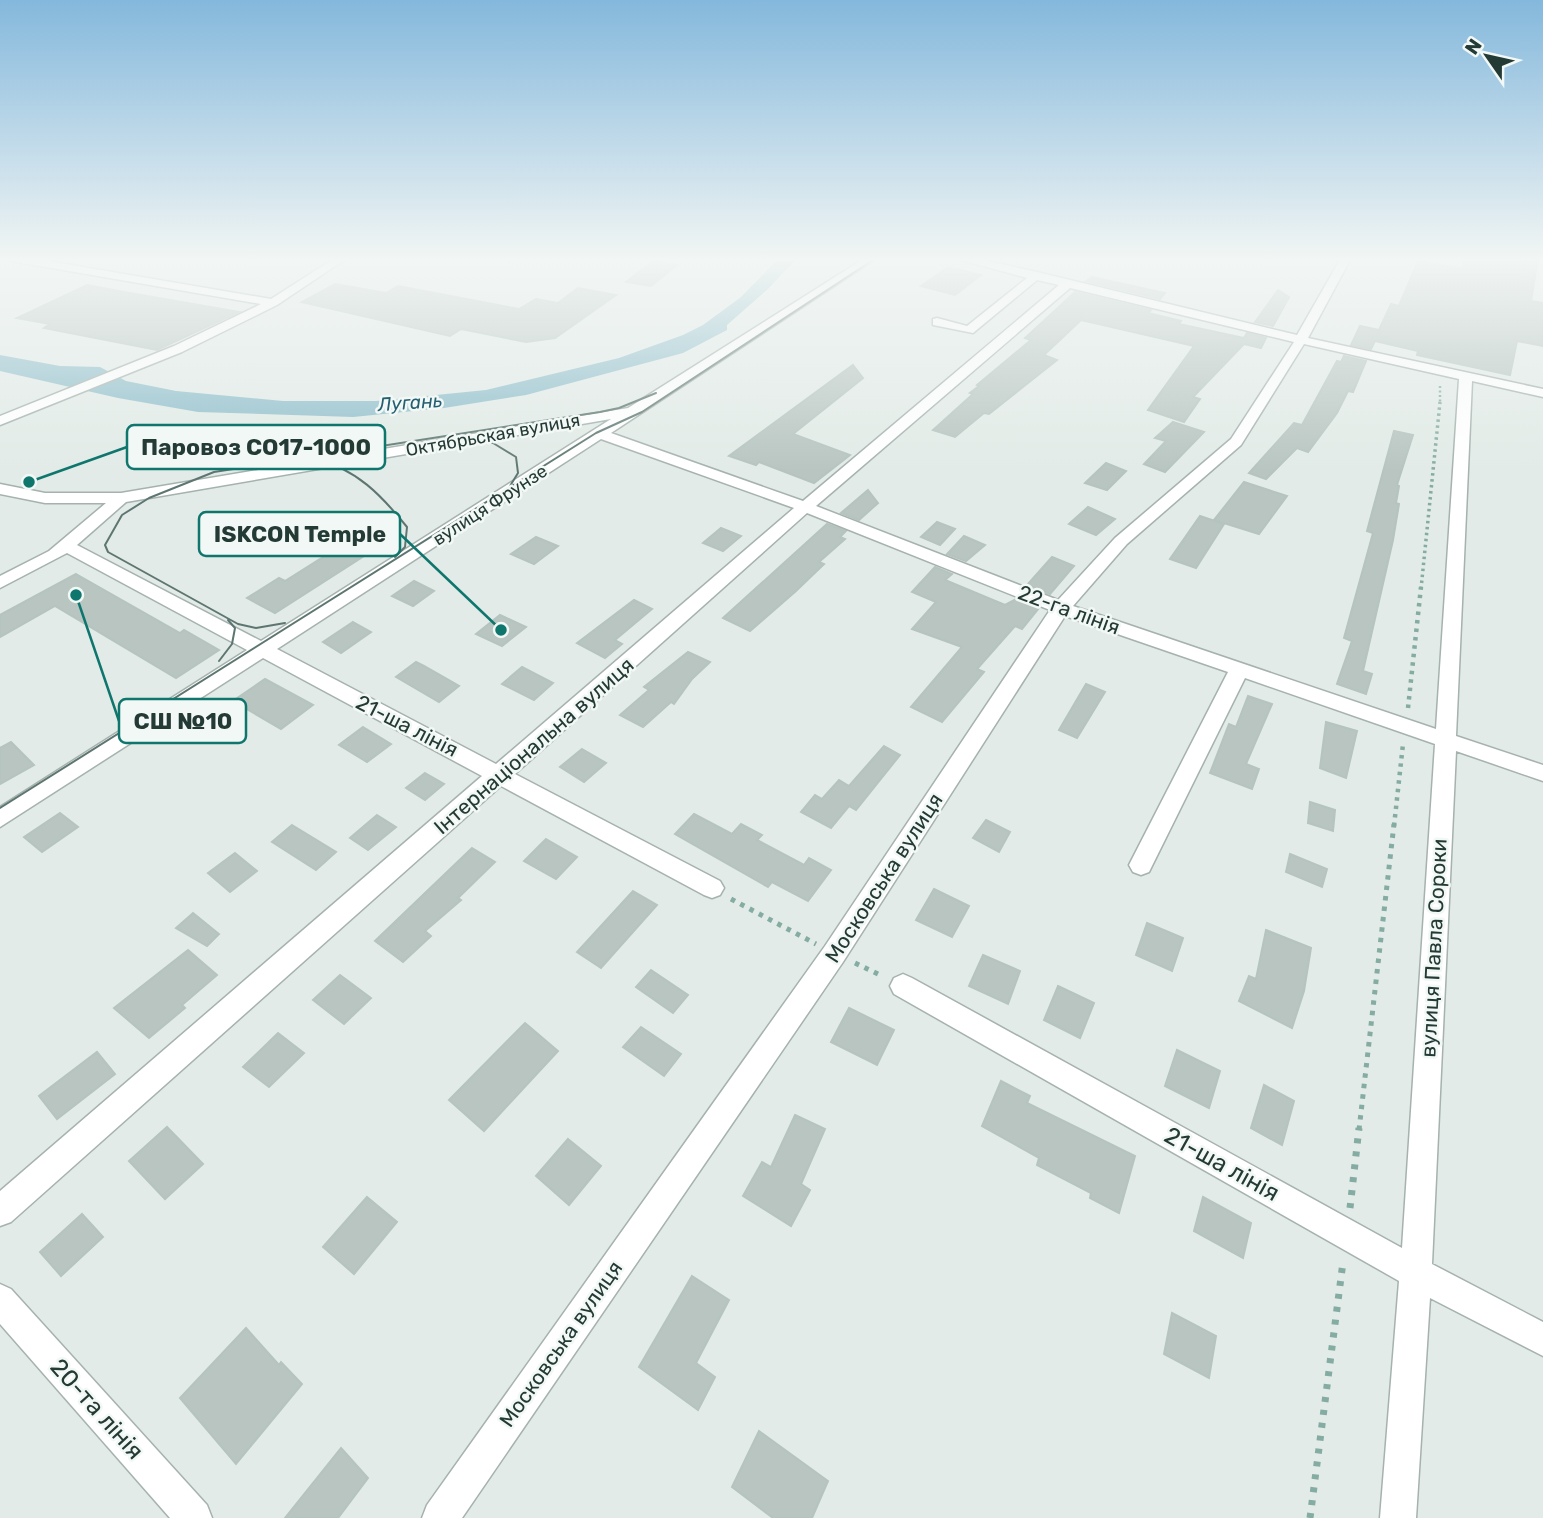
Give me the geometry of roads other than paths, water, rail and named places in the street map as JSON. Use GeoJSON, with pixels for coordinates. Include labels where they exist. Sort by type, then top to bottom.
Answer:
{"type":"FeatureCollection","features":[{"type":"Feature","properties":{"kind":"street"},"geometry":{"type":"LineString","coordinates":[[0,421],[178,349],[220,329]]}},
{"type":"Feature","properties":{"kind":"street","name":"вулиця Фрунзе"},"geometry":{"type":"LineString","coordinates":[[0,818],[763,329]]}},
{"type":"Feature","properties":{"kind":"street","name":"Інтернаціональна вулиця"},"geometry":{"type":"LineString","coordinates":[[0,1212],[805,507],[1015,329]]}},
{"type":"Feature","properties":{"kind":"street"},"geometry":{"type":"LineString","coordinates":[[1256,329],[1543,393]]}},
{"type":"Feature","properties":{"kind":"street","name":"Московська вулиця"},"geometry":{"type":"LineString","coordinates":[[440,1518],[834,954],[1060,608],[1122,541],[1236,442],[1307,329]]}},
{"type":"Feature","properties":{"kind":"street","name":"вулиця Павла Сороки"},"geometry":{"type":"LineString","coordinates":[[1398,1518],[1418,1274],[1444,741],[1466,377]]}},
{"type":"Feature","properties":{"kind":"street","name":"Октябрьская вулиця"},"geometry":{"type":"LineString","coordinates":[[121,498],[638,410]]}},
{"type":"Feature","properties":{"kind":"street","name":"22-га лінія"},"geometry":{"type":"LineString","coordinates":[[601,434],[805,507],[1060,608],[1543,774]]}},
{"type":"Feature","properties":{"kind":"street"},"geometry":{"type":"LineString","coordinates":[[0,489],[45,498],[121,498]]}},
{"type":"Feature","properties":{"kind":"street"},"geometry":{"type":"LineString","coordinates":[[0,583],[55,555],[121,498]]}},
{"type":"Feature","properties":{"kind":"street","name":"21-ша лінія"},"geometry":{"type":"LineString","coordinates":[[66,546],[712,888]]}},
{"type":"Feature","properties":{"kind":"street"},"geometry":{"type":"LineString","coordinates":[[1141,865],[1239,670]]}},
{"type":"Feature","properties":{"kind":"street","name":"21-ша лінія"},"geometry":{"type":"LineString","coordinates":[[903,986],[1418,1274],[1543,1340]]}},
{"type":"Feature","properties":{"kind":"street","name":"20-та лінія"},"geometry":{"type":"LineString","coordinates":[[0,1300],[194,1518]]}},
{"type":"Feature","properties":{"kind":"water","name":"Лугань"},"geometry":{"type":"Polygon","coordinates":[[[695,329],[727,329],[683,353],[526,395],[444,408],[353,417],[198,412],[118,398],[0,371],[0,355],[60,366],[100,367],[126,381],[176,391],[283,401],[376,401],[486,390],[619,358],[695,329]]]}},
{"type":"Feature","properties":{"kind":"tram line"},"geometry":{"type":"LineString","coordinates":[[0,808],[596,433],[642,412],[768,329]]}},
{"type":"Feature","properties":{"kind":"tram line"},"geometry":{"type":"LineString","coordinates":[[285,623],[256,628],[238,624],[108,552],[105,545],[122,515],[149,498],[214,472],[600,412],[619,408],[656,393]]}},
{"type":"Feature","properties":{"kind":"tram line"},"geometry":{"type":"LineString","coordinates":[[466,437],[493,443],[516,457],[518,473],[510,486]]}},
{"type":"Feature","properties":{"kind":"tram line"},"geometry":{"type":"LineString","coordinates":[[316,460],[344,469],[367,485],[407,527],[405,547],[395,557]]}},
{"type":"Feature","properties":{"kind":"tram line"},"geometry":{"type":"LineString","coordinates":[[219,661],[232,644],[235,628],[228,620]]}},
{"type":"Feature","properties":{"kind":"place","name":"Паровоз СО17-1000"},"geometry":{"type":"Point","coordinates":[29,482]}},
{"type":"Feature","properties":{"kind":"place","name":"СШ №10"},"geometry":{"type":"Point","coordinates":[76,595]}},
{"type":"Feature","properties":{"kind":"place","name":"ISKCON Temple"},"geometry":{"type":"Point","coordinates":[501,630]}}]}
